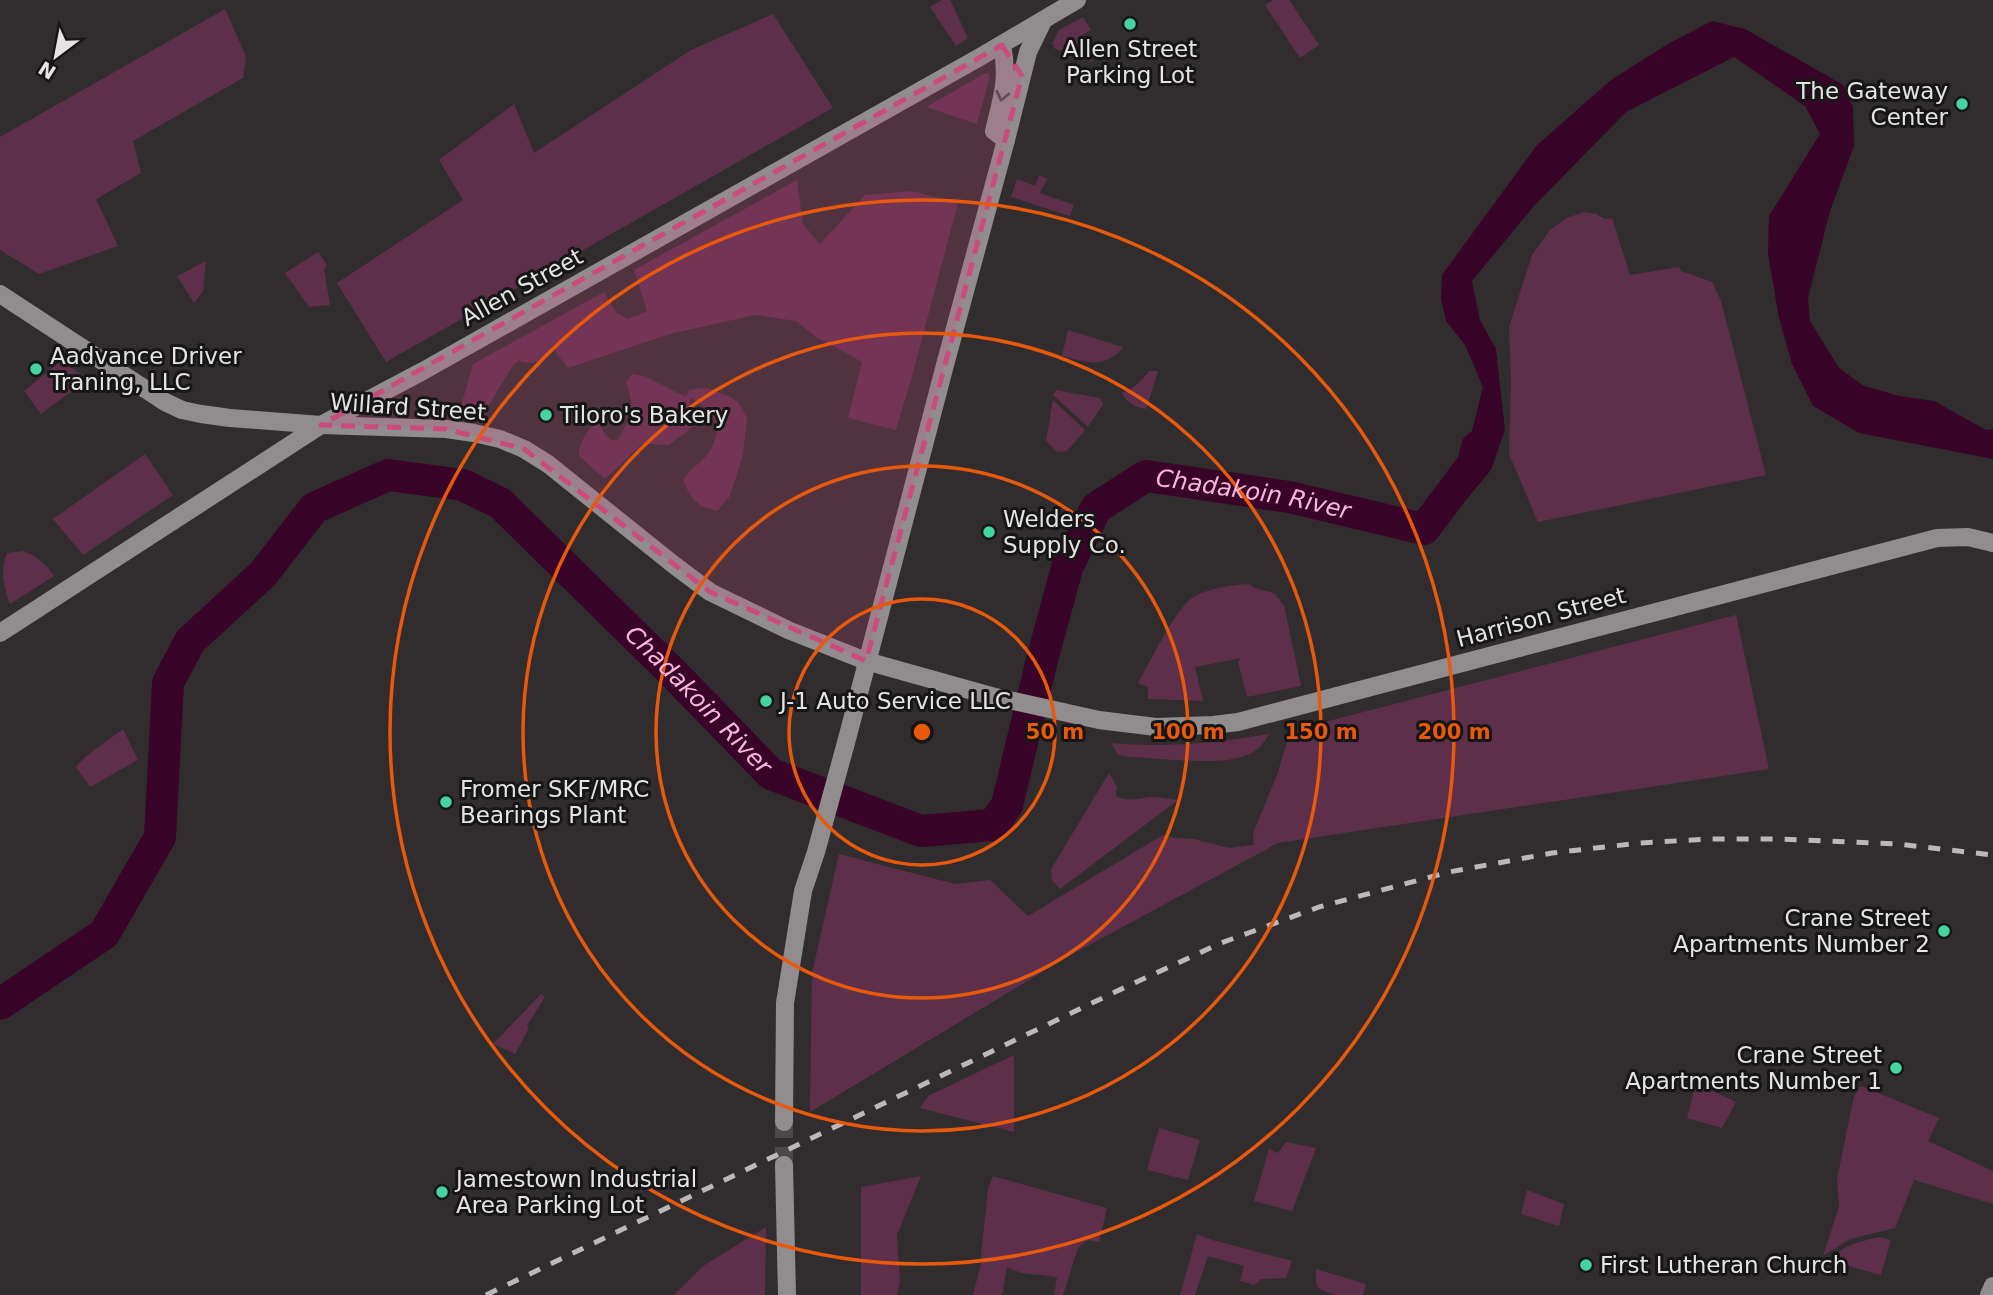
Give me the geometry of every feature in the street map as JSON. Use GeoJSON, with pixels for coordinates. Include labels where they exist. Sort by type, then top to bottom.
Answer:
{"type":"FeatureCollection","features":[{"type":"Feature","properties":{"kind":"street","name":"Allen Street"},"geometry":{"type":"LineString","coordinates":[[0,632],[321,425],[423,371],[1002,45],[1077,0]]}},
{"type":"Feature","properties":{"kind":"street"},"geometry":{"type":"LineString","coordinates":[[784,1122],[785,1003],[803,891],[847,740],[1028,52],[1043,20]]}},
{"type":"Feature","properties":{"kind":"street"},"geometry":{"type":"LineString","coordinates":[[1002,45],[1022,76]]}},
{"type":"Feature","properties":{"kind":"street"},"geometry":{"type":"LineString","coordinates":[[1002,45],[1006,62],[1005,90],[994,131],[1006,141]]}},
{"type":"Feature","properties":{"kind":"street","name":"Willard Street"},"geometry":{"type":"LineString","coordinates":[[0,294],[181,410],[230,418],[321,425],[455,430],[500,439],[524,449],[573,483],[710,592],[788,630],[866,661]]}},
{"type":"Feature","properties":{"kind":"street","name":"Harrison Street"},"geometry":{"type":"LineString","coordinates":[[866,661],[990,696],[1099,720],[1166,727],[1213,725],[1238,722],[1937,538],[1968,537],[1993,543]]}},
{"type":"Feature","properties":{"kind":"street"},"geometry":{"type":"LineString","coordinates":[[784,1165],[787,1295]]}},
{"type":"Feature","properties":{"kind":"street"},"geometry":{"type":"LineString","coordinates":[[1989,1295],[1993,1286]]}},
{"type":"Feature","properties":{"kind":"highlighted area"},"geometry":{"type":"Polygon","coordinates":[[[1002,45],[1022,76],[866,661],[710,592],[524,449],[446,429],[321,425],[1002,45]]]}},
{"type":"Feature","properties":{"kind":"shaded area"},"geometry":{"type":"Polygon","coordinates":[[[942,0],[950,0],[968,38],[956,46],[930,7],[942,0]]]}},
{"type":"Feature","properties":{"kind":"shaded area"},"geometry":{"type":"Polygon","coordinates":[[[1273,0],[1289,0],[1319,45],[1300,58],[1265,5],[1273,0]]]}},
{"type":"Feature","properties":{"kind":"shaded area"},"geometry":{"type":"Polygon","coordinates":[[[225,9],[246,57],[243,78],[133,141],[141,173],[96,199],[118,246],[39,274],[0,250],[0,137],[225,9]]]}},
{"type":"Feature","properties":{"kind":"shaded area"},"geometry":{"type":"Polygon","coordinates":[[[773,14],[833,108],[386,362],[337,283],[463,200],[439,160],[514,104],[534,153],[691,50],[773,14]]]}},
{"type":"Feature","properties":{"kind":"shaded area"},"geometry":{"type":"Polygon","coordinates":[[[1083,17],[1091,30],[1080,36],[1093,58],[1092,62],[1053,48],[1055,46],[1052,44],[1059,30],[1083,17]]]}},
{"type":"Feature","properties":{"kind":"shaded area"},"geometry":{"type":"Polygon","coordinates":[[[1712,21],[1745,29],[1843,85],[1853,107],[1854,146],[1830,211],[1808,298],[1810,321],[1839,368],[1864,386],[1900,396],[1934,401],[1986,430],[1993,429],[1993,459],[1859,433],[1813,406],[1792,364],[1779,318],[1768,254],[1769,216],[1820,134],[1805,106],[1734,57],[1626,112],[1533,207],[1472,281],[1480,320],[1496,349],[1505,430],[1491,470],[1450,519],[1483,387],[1465,345],[1446,321],[1441,299],[1442,275],[1537,145],[1611,80],[1668,44],[1712,21]]]}},
{"type":"Feature","properties":{"kind":"shaded area"},"geometry":{"type":"Polygon","coordinates":[[[988,73],[990,76],[977,124],[926,107],[984,74],[988,73]]]}},
{"type":"Feature","properties":{"kind":"shaded area"},"geometry":{"type":"Polygon","coordinates":[[[1039,175],[1047,179],[1040,193],[1074,205],[1070,216],[1011,197],[1017,179],[1035,186],[1039,175]]]}},
{"type":"Feature","properties":{"kind":"shaded area"},"geometry":{"type":"Polygon","coordinates":[[[797,180],[803,224],[820,244],[865,195],[912,191],[958,203],[896,430],[848,418],[862,362],[816,337],[796,321],[755,315],[670,334],[568,368],[554,350],[534,363],[520,360],[513,365],[483,415],[461,406],[473,364],[604,292],[616,312],[628,319],[647,311],[634,270],[797,180]]]}},
{"type":"Feature","properties":{"kind":"shaded area"},"geometry":{"type":"Polygon","coordinates":[[[1583,212],[1605,219],[1612,218],[1630,275],[1679,267],[1681,271],[1712,282],[1721,301],[1766,475],[1538,522],[1509,454],[1509,327],[1532,255],[1550,230],[1565,219],[1583,212]]]}},
{"type":"Feature","properties":{"kind":"shaded area"},"geometry":{"type":"Polygon","coordinates":[[[318,252],[327,265],[324,269],[330,305],[309,307],[285,273],[318,252]]]}},
{"type":"Feature","properties":{"kind":"shaded area"},"geometry":{"type":"Polygon","coordinates":[[[206,261],[203,291],[194,303],[177,276],[206,261]]]}},
{"type":"Feature","properties":{"kind":"shaded area"},"geometry":{"type":"Polygon","coordinates":[[[1068,330],[1123,347],[1102,362],[1087,362],[1062,356],[1068,330]]]}},
{"type":"Feature","properties":{"kind":"shaded area"},"geometry":{"type":"Polygon","coordinates":[[[61,361],[88,379],[41,414],[24,391],[61,361]]]}},
{"type":"Feature","properties":{"kind":"shaded area"},"geometry":{"type":"Polygon","coordinates":[[[1149,371],[1158,371],[1146,409],[1132,404],[1122,393],[1137,384],[1149,371]]]}},
{"type":"Feature","properties":{"kind":"shaded area"},"geometry":{"type":"Polygon","coordinates":[[[632,374],[644,376],[686,397],[689,390],[702,388],[711,389],[738,402],[747,418],[743,455],[730,496],[717,511],[695,501],[683,480],[706,456],[716,438],[717,429],[712,415],[690,398],[687,411],[694,426],[669,445],[642,444],[605,479],[579,456],[584,437],[598,422],[611,440],[618,440],[631,412],[626,382],[632,374]]]}},
{"type":"Feature","properties":{"kind":"shaded area"},"geometry":{"type":"Polygon","coordinates":[[[1056,390],[1100,398],[1103,404],[1088,427],[1053,395],[1056,390]]]}},
{"type":"Feature","properties":{"kind":"shaded area"},"geometry":{"type":"Polygon","coordinates":[[[1053,400],[1085,430],[1067,451],[1057,452],[1046,441],[1053,400]]]}},
{"type":"Feature","properties":{"kind":"shaded area"},"geometry":{"type":"Polygon","coordinates":[[[145,454],[173,495],[83,555],[53,519],[145,454]]]}},
{"type":"Feature","properties":{"kind":"shaded area"},"geometry":{"type":"Polygon","coordinates":[[[23,551],[41,561],[54,576],[10,604],[3,578],[5,559],[7,553],[23,551]]]}},
{"type":"Feature","properties":{"kind":"shaded area"},"geometry":{"type":"Polygon","coordinates":[[[1248,584],[1274,593],[1284,605],[1301,686],[1247,697],[1238,662],[1241,658],[1195,667],[1203,701],[1148,699],[1148,687],[1138,683],[1180,611],[1195,596],[1207,591],[1248,584]]]}},
{"type":"Feature","properties":{"kind":"shaded area"},"geometry":{"type":"Polygon","coordinates":[[[1736,615],[1769,769],[1278,843],[1069,956],[810,1112],[812,973],[839,854],[955,884],[990,880],[1028,916],[1163,835],[1229,848],[1254,845],[1254,831],[1277,775],[1289,735],[1298,729],[1736,615]]]}},
{"type":"Feature","properties":{"kind":"shaded area"},"geometry":{"type":"Polygon","coordinates":[[[123,729],[138,760],[90,787],[76,767],[85,757],[123,729]]]}},
{"type":"Feature","properties":{"kind":"shaded area"},"geometry":{"type":"Polygon","coordinates":[[[1269,734],[1259,747],[1249,754],[1220,761],[1129,757],[1118,755],[1111,743],[1190,744],[1269,734]]]}},
{"type":"Feature","properties":{"kind":"shaded area"},"geometry":{"type":"Polygon","coordinates":[[[1109,773],[1117,787],[1116,796],[1121,798],[1155,797],[1178,800],[1060,889],[1052,880],[1051,869],[1109,773]]]}},
{"type":"Feature","properties":{"kind":"shaded area"},"geometry":{"type":"Polygon","coordinates":[[[541,994],[545,997],[527,1026],[529,1028],[515,1054],[493,1044],[541,994]]]}},
{"type":"Feature","properties":{"kind":"shaded area"},"geometry":{"type":"Polygon","coordinates":[[[1014,1055],[1014,1132],[920,1108],[928,1096],[1014,1055]]]}},
{"type":"Feature","properties":{"kind":"shaded area"},"geometry":{"type":"Polygon","coordinates":[[[1696,1083],[1736,1102],[1722,1128],[1687,1118],[1696,1083]]]}},
{"type":"Feature","properties":{"kind":"shaded area"},"geometry":{"type":"Polygon","coordinates":[[[1861,1086],[1939,1118],[1928,1141],[1993,1171],[1993,1204],[1914,1180],[1895,1228],[1850,1239],[1823,1256],[1839,1207],[1837,1179],[1854,1096],[1861,1086]]]}},
{"type":"Feature","properties":{"kind":"shaded area"},"geometry":{"type":"Polygon","coordinates":[[[1159,1128],[1200,1140],[1188,1180],[1147,1170],[1159,1128]]]}},
{"type":"Feature","properties":{"kind":"shaded area"},"geometry":{"type":"Polygon","coordinates":[[[1286,1142],[1316,1148],[1292,1211],[1254,1201],[1269,1149],[1278,1153],[1286,1142]]]}},
{"type":"Feature","properties":{"kind":"shaded area"},"geometry":{"type":"Polygon","coordinates":[[[921,1176],[897,1235],[900,1282],[897,1295],[861,1295],[861,1187],[921,1176]]]}},
{"type":"Feature","properties":{"kind":"shaded area"},"geometry":{"type":"Polygon","coordinates":[[[993,1176],[1107,1208],[1099,1242],[1088,1240],[1078,1248],[1063,1295],[1054,1295],[1057,1277],[1021,1273],[1007,1267],[1002,1295],[973,1295],[982,1260],[988,1189],[993,1176]]]}},
{"type":"Feature","properties":{"kind":"shaded area"},"geometry":{"type":"Polygon","coordinates":[[[1527,1190],[1564,1204],[1559,1226],[1521,1214],[1527,1190]]]}},
{"type":"Feature","properties":{"kind":"shaded area"},"geometry":{"type":"Polygon","coordinates":[[[766,1227],[765,1295],[674,1295],[703,1266],[766,1227]]]}},
{"type":"Feature","properties":{"kind":"shaded area"},"geometry":{"type":"Polygon","coordinates":[[[1197,1234],[1292,1261],[1286,1278],[1261,1279],[1254,1285],[1240,1281],[1244,1266],[1208,1256],[1195,1295],[1180,1295],[1197,1234]]]}},
{"type":"Feature","properties":{"kind":"shaded area"},"geometry":{"type":"Polygon","coordinates":[[[1879,1237],[1891,1240],[1881,1275],[1831,1261],[1846,1247],[1879,1237]]]}},
{"type":"Feature","properties":{"kind":"shaded area"},"geometry":{"type":"Polygon","coordinates":[[[1316,1269],[1366,1284],[1363,1295],[1335,1295],[1318,1288],[1316,1269]]]}},
{"type":"Feature","properties":{"kind":"waterway","name":"Chadakoin River"},"geometry":{"type":"LineString","coordinates":[[0,1004],[104,934],[160,837],[168,683],[190,641],[263,574],[314,508],[388,475],[463,485],[500,503],[674,674],[771,774],[921,831],[993,825],[1007,805],[1067,568],[1096,508],[1146,476],[1289,497],[1424,529],[1473,464],[1477,447]]}},
{"type":"Feature","properties":{"kind":"tunnel"},"geometry":{"type":"LineString","coordinates":[[784,1122],[784,1165]]}},
{"type":"Feature","properties":{"kind":"railway"},"geometry":{"type":"LineString","coordinates":[[486,1295],[1115,992],[1221,943],[1319,907],[1449,872],[1552,853],[1640,843],[1781,839],[1897,844],[1993,855]]}},
{"type":"Feature","properties":{"kind":"place","name":"Allen Street Parking Lot"},"geometry":{"type":"Point","coordinates":[1130,24]}},
{"type":"Feature","properties":{"kind":"place","name":"The Gateway Center"},"geometry":{"type":"Point","coordinates":[1962,104]}},
{"type":"Feature","properties":{"kind":"place","name":"Aadvance Driver Traning, LLC"},"geometry":{"type":"Point","coordinates":[36,369]}},
{"type":"Feature","properties":{"kind":"place","name":"Tiloro's Bakery"},"geometry":{"type":"Point","coordinates":[546,415]}},
{"type":"Feature","properties":{"kind":"place","name":"Welders Supply Co."},"geometry":{"type":"Point","coordinates":[989,532]}},
{"type":"Feature","properties":{"kind":"place","name":"J-1 Auto Service LLC"},"geometry":{"type":"Point","coordinates":[766,701]}},
{"type":"Feature","properties":{"kind":"place","name":"Fromer SKF/MRC Bearings Plant"},"geometry":{"type":"Point","coordinates":[446,802]}},
{"type":"Feature","properties":{"kind":"place","name":"Crane Street Apartments Number 2"},"geometry":{"type":"Point","coordinates":[1944,931]}},
{"type":"Feature","properties":{"kind":"place","name":"Crane Street Apartments Number 1"},"geometry":{"type":"Point","coordinates":[1896,1068]}},
{"type":"Feature","properties":{"kind":"place","name":"Jamestown Industrial Area Parking Lot"},"geometry":{"type":"Point","coordinates":[442,1192]}},
{"type":"Feature","properties":{"kind":"place","name":"First Lutheran Church"},"geometry":{"type":"Point","coordinates":[1586,1265]}}]}
